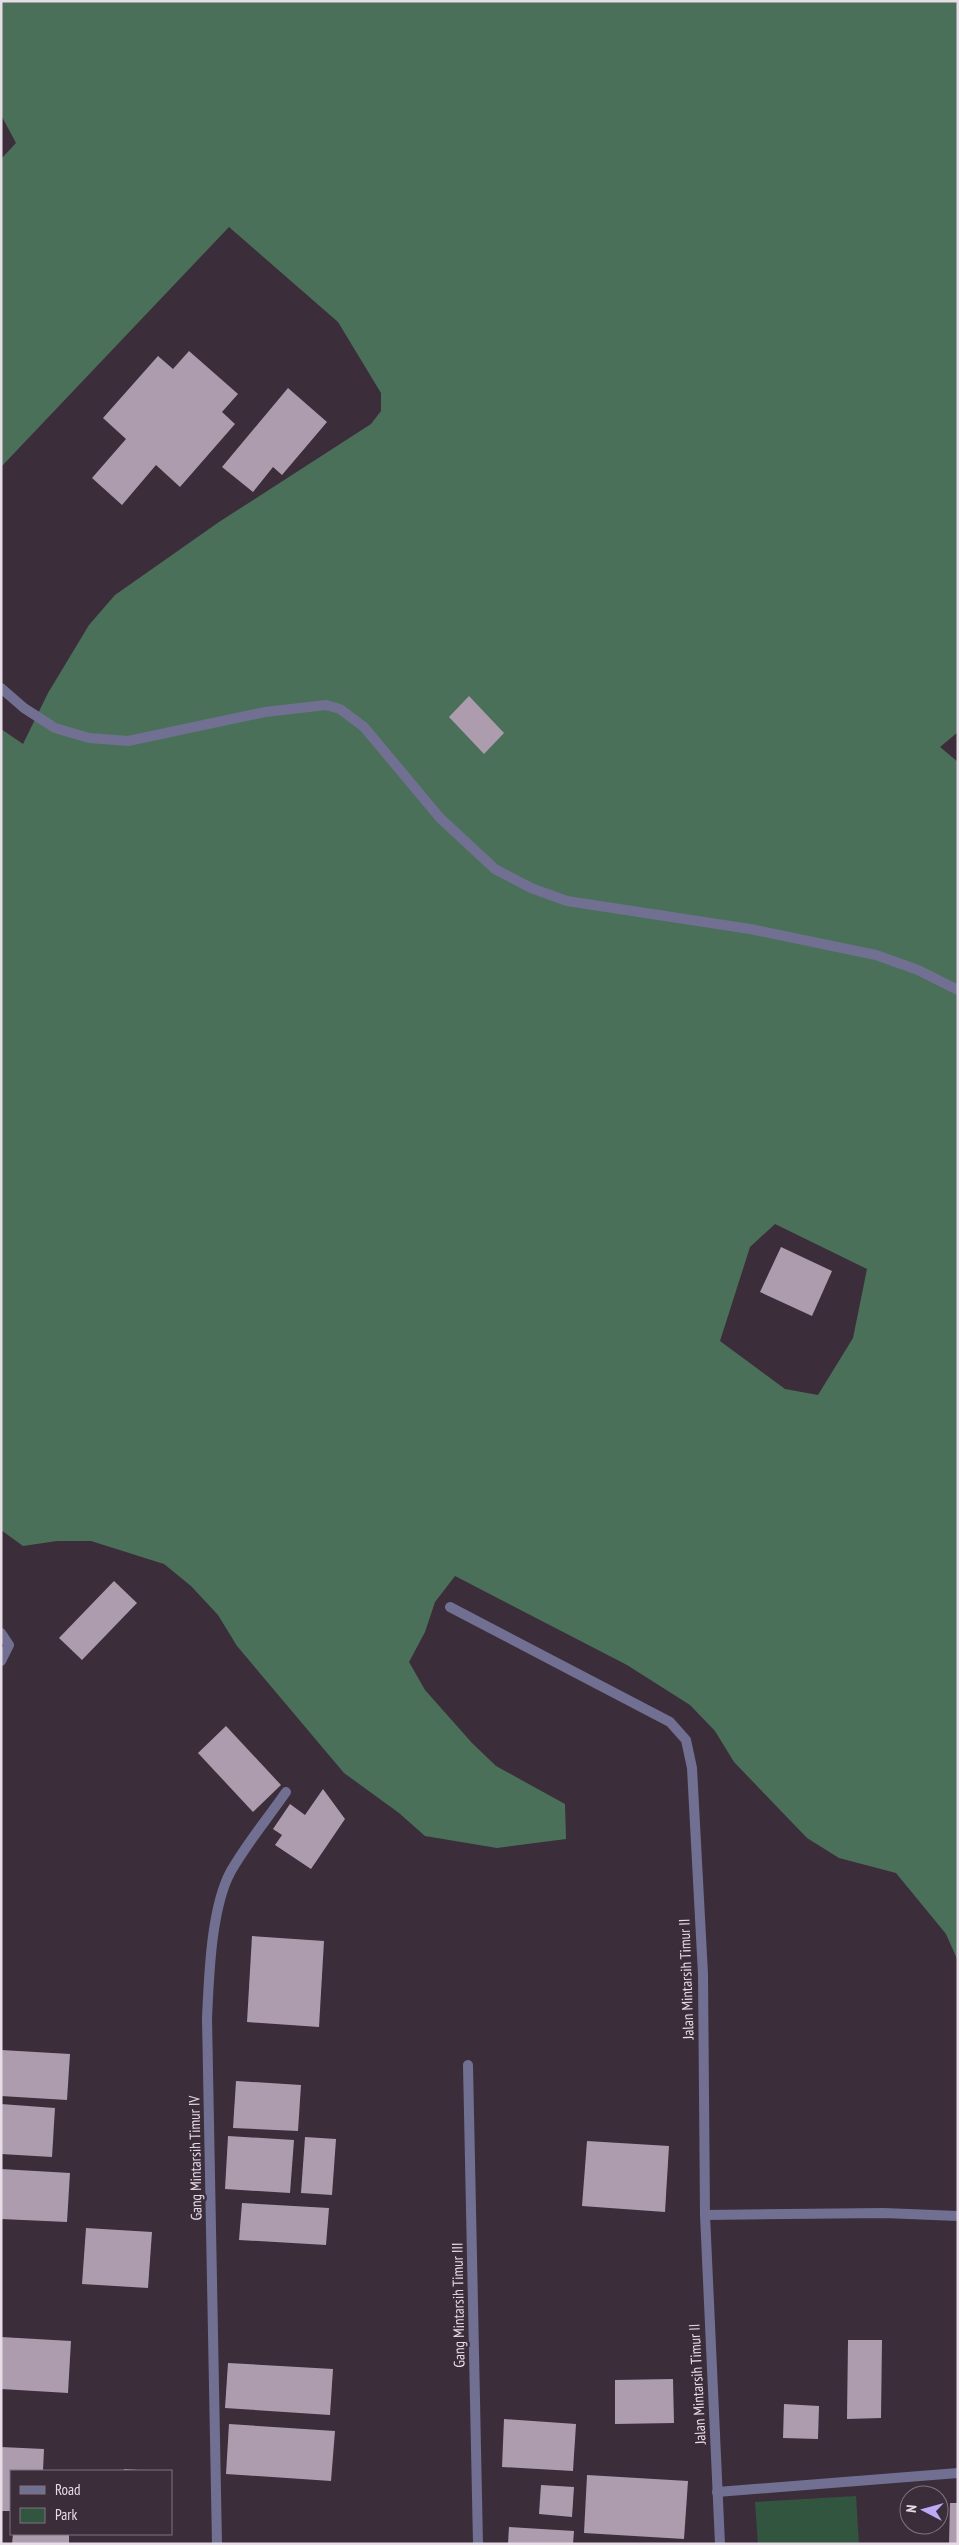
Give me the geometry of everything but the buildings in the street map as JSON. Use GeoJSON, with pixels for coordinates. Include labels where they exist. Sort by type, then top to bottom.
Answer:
{"type":"FeatureCollection","features":[{"type":"Feature","properties":{"kind":"street"},"geometry":{"type":"LineString","coordinates":[[1,688],[24,708],[55,728],[89,738],[128,741],[265,712],[326,705],[340,709],[364,727],[447,825],[495,869],[531,888],[567,901],[750,928],[876,955],[918,970],[958,990]]}},
{"type":"Feature","properties":{"kind":"street","name":"Jalan Mintarsih Timur II"},"geometry":{"type":"LineString","coordinates":[[450,1607],[670,1722],[686,1740],[692,1768],[703,1974],[705,2215],[720,2544]]}},
{"type":"Feature","properties":{"kind":"street"},"geometry":{"type":"LineString","coordinates":[[1,1633],[9,1645],[1,1661]]}},
{"type":"Feature","properties":{"kind":"street","name":"Gang Mintarsih Timur IV"},"geometry":{"type":"LineString","coordinates":[[217,2544],[207,2018],[209,1978],[214,1928],[230,1872],[286,1792]]}},
{"type":"Feature","properties":{"kind":"street","name":"Gang Mintarsih Timur III"},"geometry":{"type":"LineString","coordinates":[[468,2065],[478,2544]]}},
{"type":"Feature","properties":{"kind":"street"},"geometry":{"type":"LineString","coordinates":[[705,2215],[875,2213],[958,2216]]}},
{"type":"Feature","properties":{"kind":"street"},"geometry":{"type":"LineString","coordinates":[[717,2492],[958,2473]]}},
{"type":"Feature","properties":{"kind":"green space"},"geometry":{"type":"Polygon","coordinates":[[[1,1],[958,1],[958,732],[940,747],[958,762],[958,1961],[946,1934],[896,1873],[839,1858],[807,1838],[734,1762],[715,1731],[690,1705],[627,1665],[455,1576],[435,1602],[425,1632],[409,1662],[425,1690],[472,1743],[496,1766],[565,1804],[566,1839],[497,1848],[425,1836],[399,1813],[344,1773],[237,1646],[218,1615],[191,1586],[164,1564],[91,1541],[57,1541],[23,1546],[1,1530],[1,729],[23,744],[48,693],[89,625],[115,595],[219,522],[371,424],[381,411],[381,393],[338,322],[229,227],[1,467],[1,159],[16,143],[1,115],[1,1]],[[775,1224],[750,1247],[720,1341],[785,1389],[818,1395],[853,1338],[867,1269],[775,1224]]]}},
{"type":"Feature","properties":{"kind":"green space"},"geometry":{"type":"Polygon","coordinates":[[[856,2496],[859,2544],[758,2544],[755,2502],[856,2496]]]}}]}
